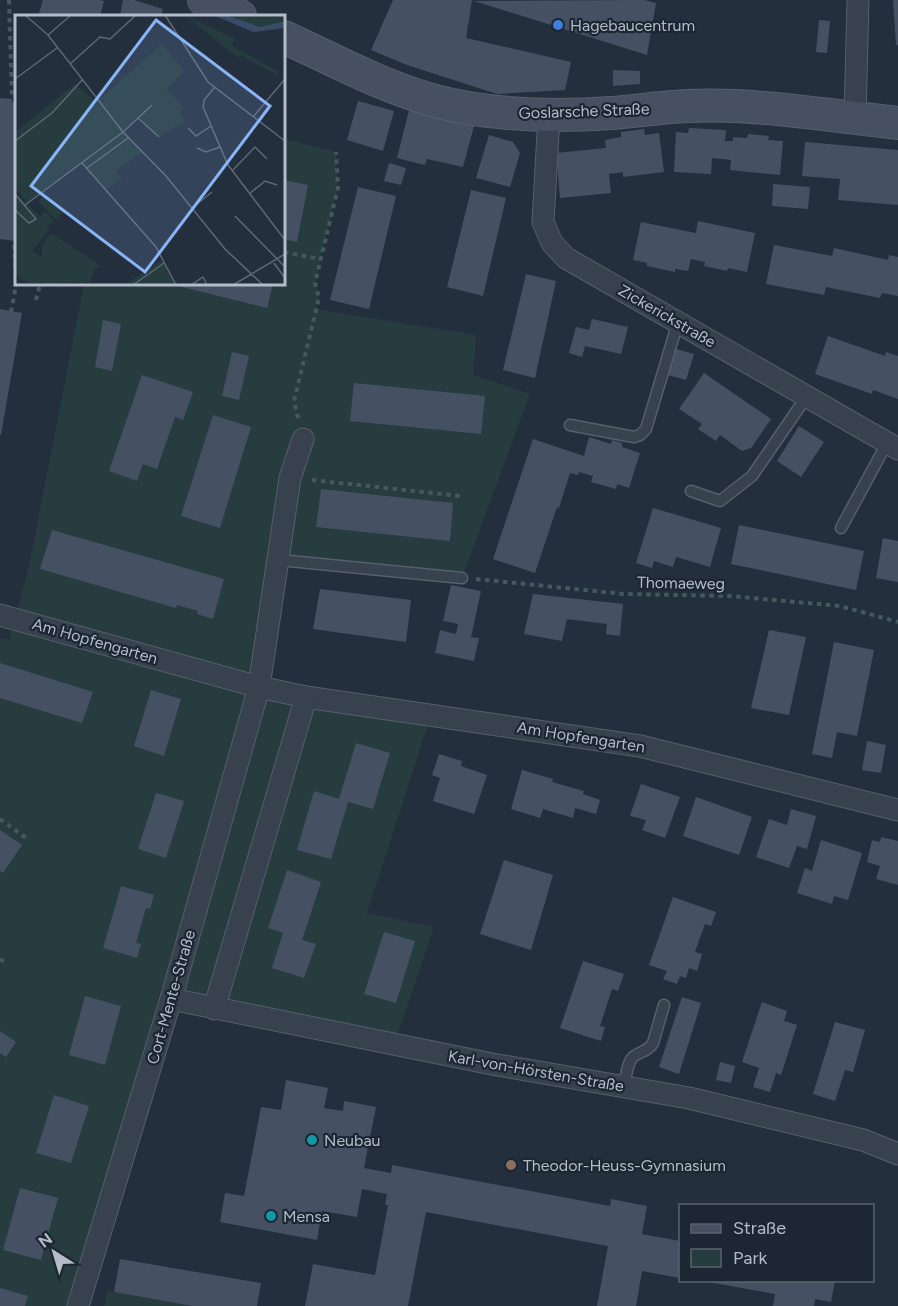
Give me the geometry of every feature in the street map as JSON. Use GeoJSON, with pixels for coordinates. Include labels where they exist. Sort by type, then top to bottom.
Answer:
{"type":"FeatureCollection","features":[{"type":"Feature","properties":{"kind":"main road"},"geometry":{"type":"LineString","coordinates":[[204,0],[238,15]]}},
{"type":"Feature","properties":{"kind":"main road","name":"Goslarsche Straße"},"geometry":{"type":"LineString","coordinates":[[285,37],[388,84],[439,102],[498,113],[549,115],[611,113],[690,106],[763,109],[898,123]]}},
{"type":"Feature","properties":{"kind":"street"},"geometry":{"type":"LineString","coordinates":[[855,118],[858,0]]}},
{"type":"Feature","properties":{"kind":"street","name":"Zickerickstraße"},"geometry":{"type":"LineString","coordinates":[[549,115],[543,222],[552,243],[566,258],[892,446]]}},
{"type":"Feature","properties":{"kind":"street"},"geometry":{"type":"LineString","coordinates":[[259,687],[290,478],[303,439]]}},
{"type":"Feature","properties":{"kind":"street","name":"Am Hopfengarten"},"geometry":{"type":"LineString","coordinates":[[0,615],[259,687],[306,697],[640,746],[898,809]]}},
{"type":"Feature","properties":{"kind":"street","name":"Cort-Mente-Straße"},"geometry":{"type":"LineString","coordinates":[[78,1306],[171,999],[259,687]]}},
{"type":"Feature","properties":{"kind":"street"},"geometry":{"type":"LineString","coordinates":[[214,1009],[306,697]]}},
{"type":"Feature","properties":{"kind":"street","name":"Karl-von-Hörsten-Straße"},"geometry":{"type":"LineString","coordinates":[[171,999],[492,1064],[689,1098],[863,1140],[898,1154]]}},
{"type":"Feature","properties":{"kind":"lane"},"geometry":{"type":"LineString","coordinates":[[570,425],[634,437],[640,435],[646,429],[678,322]]}},
{"type":"Feature","properties":{"kind":"lane"},"geometry":{"type":"LineString","coordinates":[[692,491],[720,501],[752,476],[807,396]]}},
{"type":"Feature","properties":{"kind":"lane"},"geometry":{"type":"LineString","coordinates":[[841,528],[892,446]]}},
{"type":"Feature","properties":{"kind":"lane"},"geometry":{"type":"LineString","coordinates":[[279,560],[462,578]]}},
{"type":"Feature","properties":{"kind":"lane"},"geometry":{"type":"LineString","coordinates":[[624,1086],[631,1060],[651,1048],[664,1005]]}},
{"type":"Feature","properties":{"kind":"path"},"geometry":{"type":"LineString","coordinates":[[9,0],[12,99]]}},
{"type":"Feature","properties":{"kind":"path"},"geometry":{"type":"LineString","coordinates":[[303,439],[294,401],[319,298],[315,283],[338,188],[336,152]]}},
{"type":"Feature","properties":{"kind":"path"},"geometry":{"type":"LineString","coordinates":[[14,240],[15,262]]}},
{"type":"Feature","properties":{"kind":"path"},"geometry":{"type":"LineString","coordinates":[[285,252],[320,259]]}},
{"type":"Feature","properties":{"kind":"path"},"geometry":{"type":"LineString","coordinates":[[11,312],[16,285]]}},
{"type":"Feature","properties":{"kind":"path"},"geometry":{"type":"LineString","coordinates":[[36,300],[40,285]]}},
{"type":"Feature","properties":{"kind":"path"},"geometry":{"type":"LineString","coordinates":[[290,478],[460,496]]}},
{"type":"Feature","properties":{"kind":"path","name":"Thomaeweg"},"geometry":{"type":"LineString","coordinates":[[462,578],[624,594],[730,596],[840,606],[898,622]]}},
{"type":"Feature","properties":{"kind":"path"},"geometry":{"type":"LineString","coordinates":[[0,819],[26,838]]}},
{"type":"Feature","properties":{"kind":"green space"},"geometry":{"type":"Polygon","coordinates":[[[285,139],[336,152],[338,188],[315,282],[319,298],[316,309],[476,335],[473,375],[530,394],[462,578],[279,560],[253,681],[431,715],[367,913],[434,927],[394,1045],[171,1000],[78,1306],[0,1306],[0,638],[9,640],[29,566],[84,285],[285,285],[285,139]]]}},
{"type":"Feature","properties":{"kind":"green space"},"geometry":{"type":"Polygon","coordinates":[[[107,1291],[192,1306],[104,1306],[107,1291]]]}},
{"type":"Feature","properties":{"kind":"building"},"geometry":{"type":"Polygon","coordinates":[[[43,0],[104,1],[100,15],[38,15],[43,0]]]}},
{"type":"Feature","properties":{"kind":"building"},"geometry":{"type":"Polygon","coordinates":[[[123,0],[134,0],[163,9],[161,15],[120,15],[123,0]]]}},
{"type":"Feature","properties":{"kind":"building"},"geometry":{"type":"Polygon","coordinates":[[[393,0],[472,0],[466,38],[571,62],[565,90],[497,94],[407,65],[371,50],[393,0]]]}},
{"type":"Feature","properties":{"kind":"building"},"geometry":{"type":"Polygon","coordinates":[[[644,0],[656,3],[647,55],[474,1],[644,0]]]}},
{"type":"Feature","properties":{"kind":"building"},"geometry":{"type":"Polygon","coordinates":[[[893,0],[898,0],[898,45],[896,45],[893,0]]]}},
{"type":"Feature","properties":{"kind":"building"},"geometry":{"type":"Polygon","coordinates":[[[819,20],[830,21],[827,53],[816,52],[819,20]]]}},
{"type":"Feature","properties":{"kind":"building"},"geometry":{"type":"Polygon","coordinates":[[[613,70],[640,71],[640,84],[613,86],[613,70]]]}},
{"type":"Feature","properties":{"kind":"building"},"geometry":{"type":"Polygon","coordinates":[[[0,98],[12,99],[12,102],[15,103],[15,241],[0,239],[0,98]]]}},
{"type":"Feature","properties":{"kind":"building"},"geometry":{"type":"Polygon","coordinates":[[[358,101],[394,111],[383,151],[347,140],[358,101]]]}},
{"type":"Feature","properties":{"kind":"building"},"geometry":{"type":"Polygon","coordinates":[[[409,110],[474,126],[463,167],[427,159],[425,165],[397,158],[409,110]]]}},
{"type":"Feature","properties":{"kind":"building"},"geometry":{"type":"Polygon","coordinates":[[[689,128],[726,130],[725,141],[733,141],[733,137],[747,138],[748,134],[769,136],[768,140],[783,141],[780,175],[730,170],[731,160],[712,158],[711,174],[674,172],[676,132],[688,133],[689,128]]]}},
{"type":"Feature","properties":{"kind":"building"},"geometry":{"type":"Polygon","coordinates":[[[644,129],[645,135],[659,133],[664,172],[623,177],[623,172],[609,174],[611,193],[560,198],[556,153],[606,148],[605,140],[621,137],[621,132],[644,129]]]}},
{"type":"Feature","properties":{"kind":"building"},"geometry":{"type":"Polygon","coordinates":[[[489,135],[513,142],[520,153],[510,187],[476,178],[489,135]]]}},
{"type":"Feature","properties":{"kind":"building"},"geometry":{"type":"Polygon","coordinates":[[[805,142],[898,150],[898,205],[838,200],[840,179],[802,176],[805,142]]]}},
{"type":"Feature","properties":{"kind":"building"},"geometry":{"type":"Polygon","coordinates":[[[389,163],[406,168],[401,185],[384,181],[389,163]]]}},
{"type":"Feature","properties":{"kind":"building"},"geometry":{"type":"Polygon","coordinates":[[[285,180],[308,185],[297,242],[285,239],[285,180]]]}},
{"type":"Feature","properties":{"kind":"building"},"geometry":{"type":"Polygon","coordinates":[[[773,184],[810,187],[808,209],[772,206],[773,184]]]}},
{"type":"Feature","properties":{"kind":"building"},"geometry":{"type":"Polygon","coordinates":[[[358,187],[396,196],[369,309],[330,300],[358,187]]]}},
{"type":"Feature","properties":{"kind":"building"},"geometry":{"type":"Polygon","coordinates":[[[471,190],[506,198],[483,296],[447,287],[471,190]]]}},
{"type":"Feature","properties":{"kind":"building"},"geometry":{"type":"Polygon","coordinates":[[[698,221],[755,233],[747,272],[704,266],[705,262],[691,259],[688,271],[675,269],[675,272],[647,266],[647,263],[633,260],[641,222],[696,233],[698,221]]]}},
{"type":"Feature","properties":{"kind":"building"},"geometry":{"type":"Polygon","coordinates":[[[774,245],[832,256],[834,248],[888,260],[889,255],[898,257],[898,296],[882,293],[880,298],[826,287],[824,295],[766,284],[774,245]]]}},
{"type":"Feature","properties":{"kind":"building"},"geometry":{"type":"Polygon","coordinates":[[[526,274],[556,281],[535,378],[503,370],[526,274]]]}},
{"type":"Feature","properties":{"kind":"building"},"geometry":{"type":"Polygon","coordinates":[[[174,285],[273,285],[267,308],[174,285]]]}},
{"type":"Feature","properties":{"kind":"building"},"geometry":{"type":"Polygon","coordinates":[[[0,309],[22,313],[1,435],[0,435],[0,309]]]}},
{"type":"Feature","properties":{"kind":"building"},"geometry":{"type":"Polygon","coordinates":[[[592,319],[628,327],[621,354],[585,346],[582,357],[569,353],[576,327],[589,330],[592,319]]]}},
{"type":"Feature","properties":{"kind":"building"},"geometry":{"type":"Polygon","coordinates":[[[103,320],[121,324],[112,371],[95,367],[103,320]]]}},
{"type":"Feature","properties":{"kind":"building"},"geometry":{"type":"Polygon","coordinates":[[[828,336],[885,356],[886,352],[898,356],[898,399],[873,390],[872,394],[815,374],[828,336]]]}},
{"type":"Feature","properties":{"kind":"building"},"geometry":{"type":"Polygon","coordinates":[[[676,349],[694,354],[686,380],[668,375],[676,349]]]}},
{"type":"Feature","properties":{"kind":"building"},"geometry":{"type":"Polygon","coordinates":[[[232,352],[249,356],[239,400],[222,396],[232,352]]]}},
{"type":"Feature","properties":{"kind":"building"},"geometry":{"type":"Polygon","coordinates":[[[704,373],[771,419],[751,448],[742,451],[720,435],[716,441],[698,429],[702,424],[679,409],[704,373]]]}},
{"type":"Feature","properties":{"kind":"building"},"geometry":{"type":"Polygon","coordinates":[[[142,375],[193,392],[183,420],[175,417],[157,469],[143,464],[137,481],[109,471],[142,375]]]}},
{"type":"Feature","properties":{"kind":"building"},"geometry":{"type":"Polygon","coordinates":[[[354,383],[485,396],[481,434],[350,421],[354,383]]]}},
{"type":"Feature","properties":{"kind":"building"},"geometry":{"type":"Polygon","coordinates":[[[213,415],[251,427],[220,528],[181,516],[213,415]]]}},
{"type":"Feature","properties":{"kind":"building"},"geometry":{"type":"Polygon","coordinates":[[[799,426],[824,442],[801,477],[777,461],[799,426]]]}},
{"type":"Feature","properties":{"kind":"building"},"geometry":{"type":"Polygon","coordinates":[[[589,437],[611,444],[612,440],[622,443],[622,447],[640,453],[629,488],[617,484],[616,489],[591,482],[593,476],[579,472],[578,475],[570,473],[535,573],[493,559],[533,439],[584,456],[589,437]]]}},
{"type":"Feature","properties":{"kind":"building"},"geometry":{"type":"Polygon","coordinates":[[[321,489],[453,503],[450,541],[316,527],[321,489]]]}},
{"type":"Feature","properties":{"kind":"building"},"geometry":{"type":"Polygon","coordinates":[[[653,508],[721,528],[710,567],[676,557],[673,567],[654,561],[652,568],[636,563],[653,508]]]}},
{"type":"Feature","properties":{"kind":"building"},"geometry":{"type":"Polygon","coordinates":[[[739,525],[864,551],[856,590],[731,564],[739,525]]]}},
{"type":"Feature","properties":{"kind":"building"},"geometry":{"type":"Polygon","coordinates":[[[52,530],[224,579],[213,619],[197,614],[198,611],[177,605],[176,608],[40,569],[52,530]]]}},
{"type":"Feature","properties":{"kind":"building"},"geometry":{"type":"Polygon","coordinates":[[[883,538],[898,541],[898,582],[876,578],[883,538]]]}},
{"type":"Feature","properties":{"kind":"building"},"geometry":{"type":"Polygon","coordinates":[[[451,585],[481,591],[471,637],[479,638],[474,661],[435,653],[440,630],[456,634],[458,624],[443,621],[451,585]]]}},
{"type":"Feature","properties":{"kind":"building"},"geometry":{"type":"Polygon","coordinates":[[[320,589],[411,600],[406,642],[313,629],[320,589]]]}},
{"type":"Feature","properties":{"kind":"building"},"geometry":{"type":"Polygon","coordinates":[[[533,594],[623,604],[620,636],[606,634],[607,624],[567,619],[562,641],[524,634],[533,594]]]}},
{"type":"Feature","properties":{"kind":"building"},"geometry":{"type":"Polygon","coordinates":[[[769,630],[806,637],[789,715],[751,708],[769,630]]]}},
{"type":"Feature","properties":{"kind":"building"},"geometry":{"type":"Polygon","coordinates":[[[834,642],[874,650],[857,736],[837,732],[832,758],[812,754],[834,642]]]}},
{"type":"Feature","properties":{"kind":"building"},"geometry":{"type":"Polygon","coordinates":[[[0,663],[93,692],[82,723],[0,698],[0,663]]]}},
{"type":"Feature","properties":{"kind":"building"},"geometry":{"type":"Polygon","coordinates":[[[151,690],[181,699],[164,756],[134,746],[151,690]]]}},
{"type":"Feature","properties":{"kind":"building"},"geometry":{"type":"Polygon","coordinates":[[[867,741],[886,745],[881,773],[862,770],[867,741]]]}},
{"type":"Feature","properties":{"kind":"building"},"geometry":{"type":"Polygon","coordinates":[[[356,743],[390,753],[373,809],[348,802],[331,859],[297,850],[314,791],[339,799],[356,743]]]}},
{"type":"Feature","properties":{"kind":"building"},"geometry":{"type":"Polygon","coordinates":[[[439,754],[462,761],[461,766],[487,775],[474,814],[433,801],[440,778],[432,775],[439,754]]]}},
{"type":"Feature","properties":{"kind":"building"},"geometry":{"type":"Polygon","coordinates":[[[522,770],[553,779],[552,782],[584,791],[583,794],[600,800],[596,814],[575,808],[573,818],[543,809],[540,818],[511,809],[522,770]]]}},
{"type":"Feature","properties":{"kind":"building"},"geometry":{"type":"Polygon","coordinates":[[[641,784],[680,797],[665,838],[642,830],[646,820],[630,816],[641,784]]]}},
{"type":"Feature","properties":{"kind":"building"},"geometry":{"type":"Polygon","coordinates":[[[156,793],[184,801],[166,858],[138,849],[156,793]]]}},
{"type":"Feature","properties":{"kind":"building"},"geometry":{"type":"Polygon","coordinates":[[[696,797],[752,817],[739,855],[683,836],[696,797]]]}},
{"type":"Feature","properties":{"kind":"building"},"geometry":{"type":"Polygon","coordinates":[[[791,809],[816,816],[807,849],[797,846],[789,868],[756,857],[769,819],[787,825],[791,809]]]}},
{"type":"Feature","properties":{"kind":"building"},"geometry":{"type":"Polygon","coordinates":[[[0,830],[22,845],[3,873],[0,871],[0,830]]]}},
{"type":"Feature","properties":{"kind":"building"},"geometry":{"type":"Polygon","coordinates":[[[881,837],[898,841],[898,885],[876,879],[880,866],[867,862],[872,840],[880,842],[881,837]]]}},
{"type":"Feature","properties":{"kind":"building"},"geometry":{"type":"Polygon","coordinates":[[[821,840],[862,853],[848,900],[834,896],[832,904],[797,893],[805,868],[812,871],[821,840]]]}},
{"type":"Feature","properties":{"kind":"building"},"geometry":{"type":"Polygon","coordinates":[[[504,860],[553,875],[531,950],[480,934],[504,860]]]}},
{"type":"Feature","properties":{"kind":"building"},"geometry":{"type":"Polygon","coordinates":[[[287,870],[321,882],[302,940],[316,944],[304,978],[272,968],[283,933],[268,928],[287,870]]]}},
{"type":"Feature","properties":{"kind":"building"},"geometry":{"type":"Polygon","coordinates":[[[121,886],[154,895],[150,909],[146,908],[136,943],[141,944],[137,958],[103,948],[121,886]]]}},
{"type":"Feature","properties":{"kind":"building"},"geometry":{"type":"Polygon","coordinates":[[[673,897],[716,912],[711,926],[705,924],[695,952],[702,954],[697,971],[689,968],[686,978],[680,976],[677,984],[663,979],[667,971],[649,965],[673,897]]]}},
{"type":"Feature","properties":{"kind":"building"},"geometry":{"type":"Polygon","coordinates":[[[384,932],[415,941],[396,1003],[364,994],[384,932]]]}},
{"type":"Feature","properties":{"kind":"building"},"geometry":{"type":"Polygon","coordinates":[[[583,961],[624,974],[618,991],[612,989],[600,1026],[605,1027],[601,1041],[560,1028],[583,961]]]}},
{"type":"Feature","properties":{"kind":"building"},"geometry":{"type":"Polygon","coordinates":[[[85,996],[121,1006],[105,1065],[69,1055],[85,996]]]}},
{"type":"Feature","properties":{"kind":"building"},"geometry":{"type":"Polygon","coordinates":[[[682,997],[701,1003],[679,1074],[659,1067],[682,997]]]}},
{"type":"Feature","properties":{"kind":"building"},"geometry":{"type":"Polygon","coordinates":[[[762,1002],[787,1011],[784,1021],[797,1025],[781,1075],[776,1073],[770,1092],[753,1087],[759,1068],[742,1062],[762,1002]]]}},
{"type":"Feature","properties":{"kind":"building"},"geometry":{"type":"Polygon","coordinates":[[[835,1022],[865,1030],[853,1072],[845,1070],[835,1101],[813,1094],[835,1022]]]}},
{"type":"Feature","properties":{"kind":"building"},"geometry":{"type":"Polygon","coordinates":[[[0,1031],[16,1042],[6,1057],[0,1053],[0,1031]]]}},
{"type":"Feature","properties":{"kind":"building"},"geometry":{"type":"Polygon","coordinates":[[[720,1062],[735,1066],[731,1083],[716,1080],[720,1062]]]}},
{"type":"Feature","properties":{"kind":"building"},"geometry":{"type":"Polygon","coordinates":[[[286,1080],[328,1088],[324,1108],[343,1111],[344,1101],[376,1107],[364,1168],[391,1173],[392,1165],[610,1206],[611,1199],[647,1206],[642,1234],[679,1241],[679,1278],[642,1271],[636,1306],[597,1306],[608,1246],[426,1212],[408,1306],[305,1306],[313,1264],[375,1275],[388,1205],[385,1205],[387,1194],[362,1189],[357,1217],[322,1211],[317,1240],[220,1222],[225,1193],[244,1196],[261,1107],[281,1110],[286,1080]]]}},
{"type":"Feature","properties":{"kind":"building"},"geometry":{"type":"Polygon","coordinates":[[[54,1095],[89,1106],[71,1163],[36,1153],[54,1095]]]}},
{"type":"Feature","properties":{"kind":"building"},"geometry":{"type":"Polygon","coordinates":[[[20,1188],[58,1198],[41,1260],[3,1250],[20,1188]]]}},
{"type":"Feature","properties":{"kind":"building"},"geometry":{"type":"Polygon","coordinates":[[[120,1259],[261,1283],[257,1306],[192,1306],[114,1292],[120,1259]]]}},
{"type":"Feature","properties":{"kind":"building"},"geometry":{"type":"Polygon","coordinates":[[[709,1282],[835,1282],[831,1302],[815,1299],[814,1306],[773,1306],[775,1294],[709,1282]]]}},
{"type":"Feature","properties":{"kind":"building"},"geometry":{"type":"Polygon","coordinates":[[[0,1288],[28,1296],[25,1306],[0,1306],[0,1288]]]}},
{"type":"Feature","properties":{"kind":"place","name":"Hagebaucentrum"},"geometry":{"type":"Point","coordinates":[558,25]}},
{"type":"Feature","properties":{"kind":"place","name":"Neubau"},"geometry":{"type":"Point","coordinates":[312,1140]}},
{"type":"Feature","properties":{"kind":"place","name":"Theodor-Heuss-Gymnasium"},"geometry":{"type":"Point","coordinates":[511,1165]}},
{"type":"Feature","properties":{"kind":"place","name":"Mensa"},"geometry":{"type":"Point","coordinates":[271,1216]}}]}
